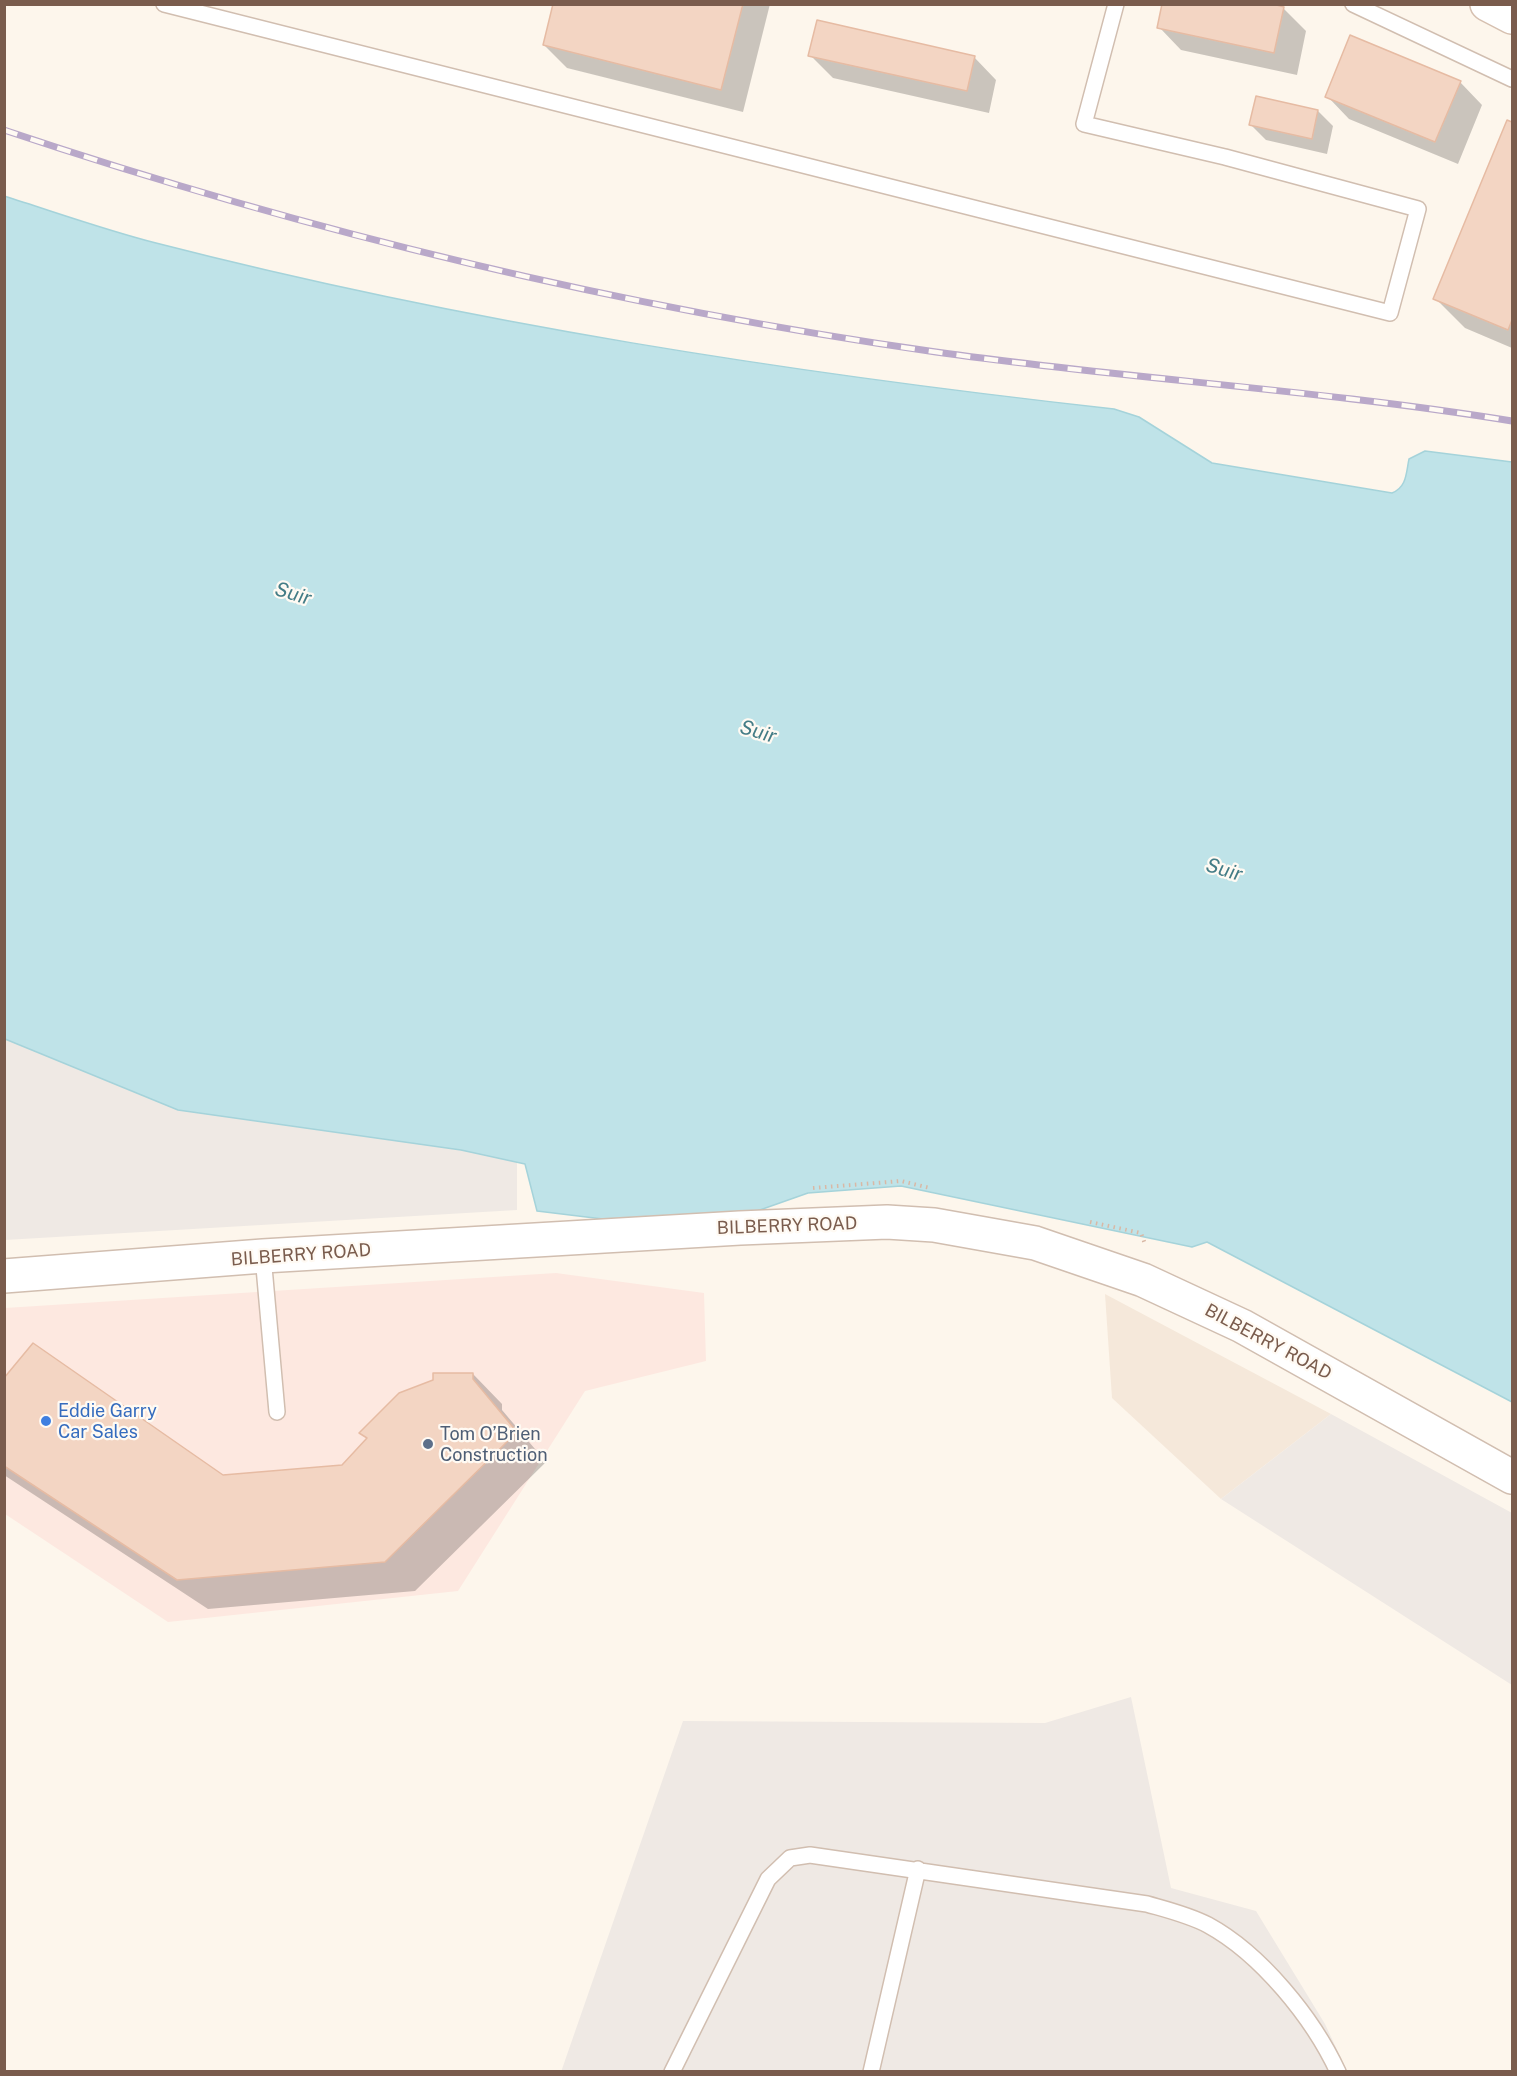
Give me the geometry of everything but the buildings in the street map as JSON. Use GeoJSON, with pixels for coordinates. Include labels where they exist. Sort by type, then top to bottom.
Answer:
{"type":"FeatureCollection","features":[{"type":"Feature","properties":{"kind":"street"},"geometry":{"type":"LineString","coordinates":[[1487,4],[1512,17]]}},
{"type":"Feature","properties":{"kind":"street","name":"BILBERRY ROAD"},"geometry":{"type":"LineString","coordinates":[[4,1276],[263,1256],[834,1224],[922,1224],[982,1231],[1035,1243],[1092,1260],[1194,1302],[1512,1477]]}},
{"type":"Feature","properties":{"kind":"lane"},"geometry":{"type":"LineString","coordinates":[[164,4],[1390,313],[1418,209],[1225,158],[1084,124],[1116,4]]}},
{"type":"Feature","properties":{"kind":"lane"},"geometry":{"type":"LineString","coordinates":[[1353,4],[1512,79]]}},
{"type":"Feature","properties":{"kind":"lane"},"geometry":{"type":"LineString","coordinates":[[263,1256],[277,1412]]}},
{"type":"Feature","properties":{"kind":"lane"},"geometry":{"type":"LineString","coordinates":[[672,2072],[760,1893],[783,1862],[800,1855],[822,1855],[1147,1904],[1208,1925],[1242,1949],[1283,1990],[1315,2031],[1338,2072]]}},
{"type":"Feature","properties":{"kind":"lane"},"geometry":{"type":"LineString","coordinates":[[871,2072],[918,1869]]}},
{"type":"Feature","properties":{"kind":"shaded area"},"geometry":{"type":"Polygon","coordinates":[[[5,1039],[178,1110],[461,1150],[517,1162],[517,1210],[5,1240],[5,1039]]]}},
{"type":"Feature","properties":{"kind":"shaded area"},"geometry":{"type":"Polygon","coordinates":[[[556,1273],[704,1293],[706,1361],[585,1391],[458,1591],[168,1622],[5,1514],[5,1308],[556,1273]]]}},
{"type":"Feature","properties":{"kind":"shaded area"},"geometry":{"type":"Polygon","coordinates":[[[1105,1294],[1331,1414],[1221,1499],[1112,1398],[1105,1294]]]}},
{"type":"Feature","properties":{"kind":"shaded area"},"geometry":{"type":"Polygon","coordinates":[[[1331,1414],[1512,1513],[1512,1685],[1221,1499],[1331,1414]]]}},
{"type":"Feature","properties":{"kind":"shaded area"},"geometry":{"type":"Polygon","coordinates":[[[1131,1697],[1171,1888],[1256,1911],[1325,2024],[1347,2071],[561,2072],[683,1721],[1045,1723],[1131,1697]]]}},
{"type":"Feature","properties":{"kind":"water","name":"Suir"},"geometry":{"type":"Polygon","coordinates":[[[4,196],[156,243],[274,272],[512,322],[752,362],[1114,409],[1139,417],[1212,463],[1392,493],[1403,483],[1409,459],[1425,451],[1512,462],[1512,1402],[1207,1242],[1192,1247],[901,1186],[808,1193],[757,1211],[611,1220],[537,1211],[525,1164],[461,1150],[178,1110],[5,1039],[4,196]]]}},
{"type":"Feature","properties":{"kind":"railway"},"geometry":{"type":"LineString","coordinates":[[4,130],[118,167],[349,233],[582,289],[699,313],[936,352],[1368,401],[1512,421]]}},
{"type":"Feature","properties":{"kind":"place","name":"Eddie Garry Car Sales"},"geometry":{"type":"Point","coordinates":[46,1421]}},
{"type":"Feature","properties":{"kind":"place","name":"Tom O’Brien Construction"},"geometry":{"type":"Point","coordinates":[428,1444]}}]}
